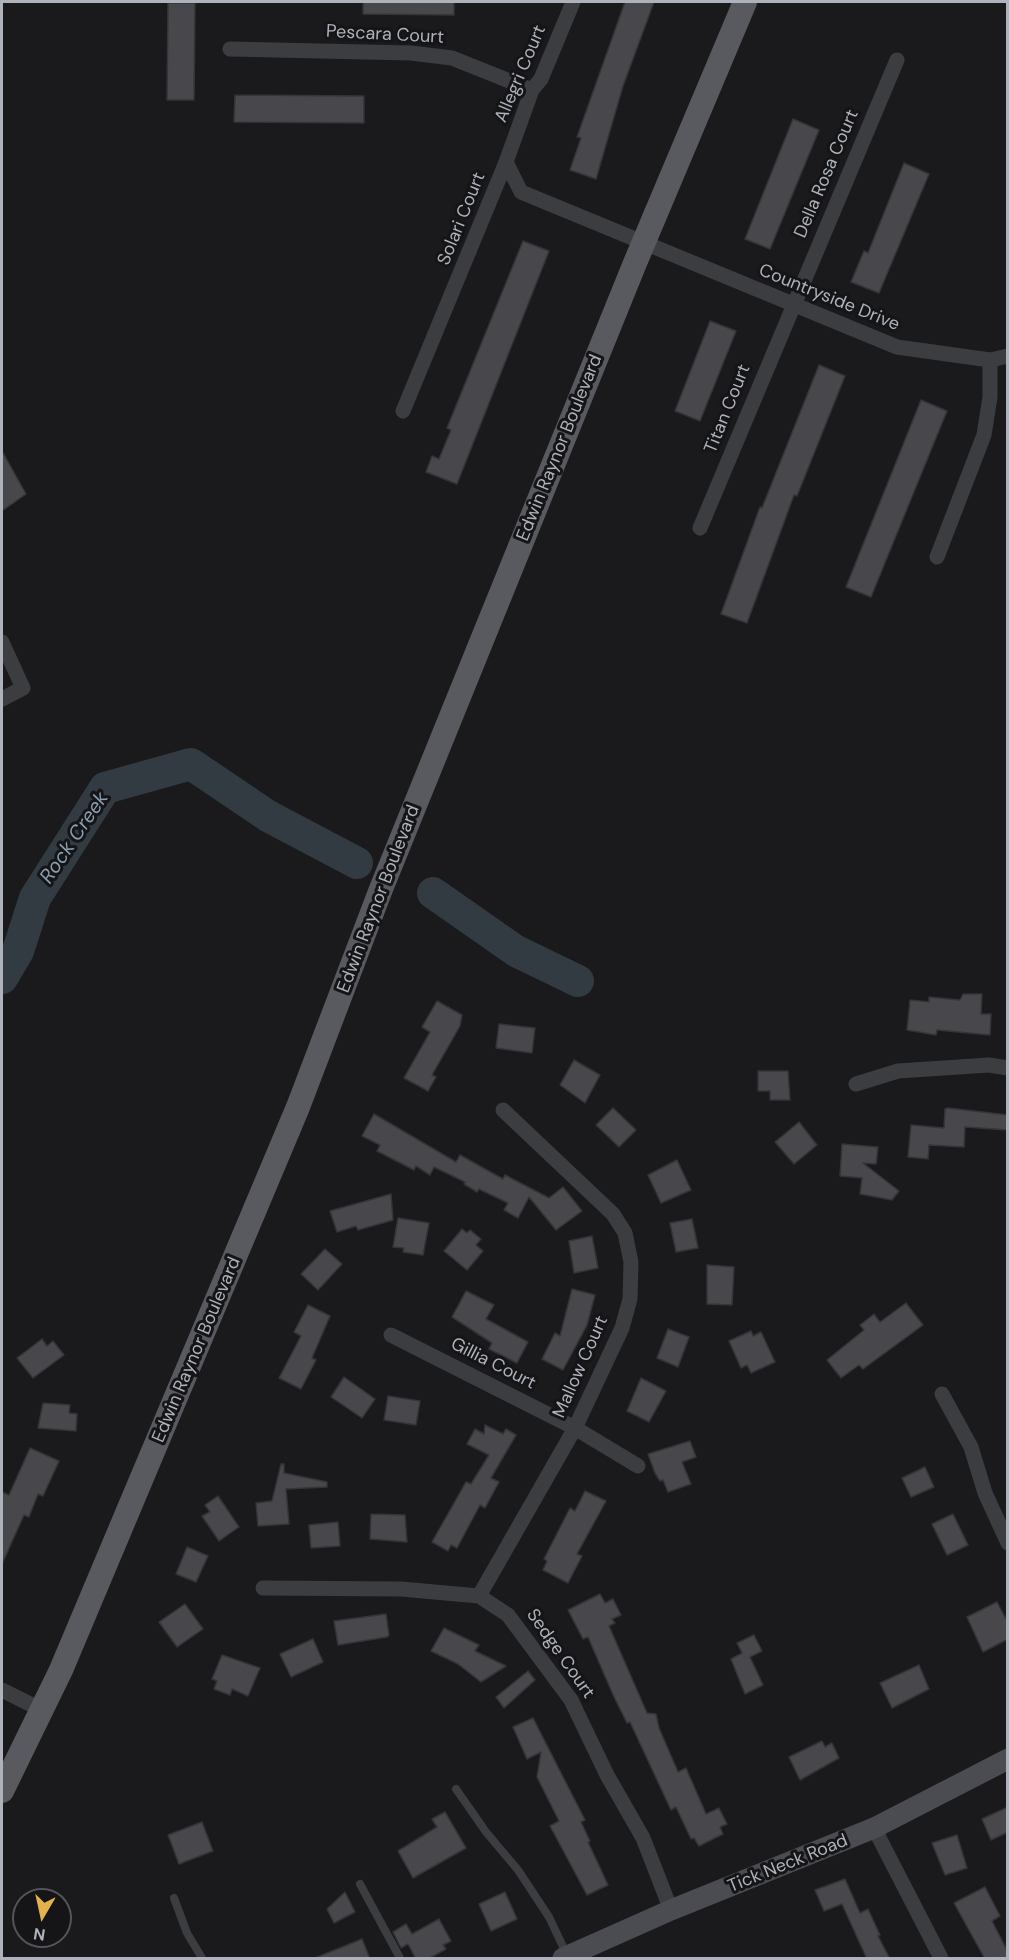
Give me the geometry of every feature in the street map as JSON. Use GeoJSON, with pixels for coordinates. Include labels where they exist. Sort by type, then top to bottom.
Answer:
{"type":"FeatureCollection","features":[{"type":"Feature","properties":{"kind":"main road","name":"Edwin Raynor Boulevard"},"geometry":{"type":"LineString","coordinates":[[2,1791],[42,1710],[160,1438],[298,1107],[381,889],[643,244],[745,2]]}},
{"type":"Feature","properties":{"kind":"street","name":"Allegri Court"},"geometry":{"type":"LineString","coordinates":[[506,162],[532,90],[540,79],[573,2]]}},
{"type":"Feature","properties":{"kind":"street","name":"Pescara Court"},"geometry":{"type":"LineString","coordinates":[[230,49],[411,53],[452,58],[532,90]]}},
{"type":"Feature","properties":{"kind":"street","name":"Della Rosa Court"},"geometry":{"type":"LineString","coordinates":[[792,304],[897,60]]}},
{"type":"Feature","properties":{"kind":"street","name":"Solari Court"},"geometry":{"type":"LineString","coordinates":[[506,162],[521,192],[643,244]]}},
{"type":"Feature","properties":{"kind":"street","name":"Solari Court"},"geometry":{"type":"LineString","coordinates":[[403,411],[506,162]]}},
{"type":"Feature","properties":{"kind":"street","name":"Countryside Drive"},"geometry":{"type":"LineString","coordinates":[[643,244],[897,346],[990,360],[1008,357]]}},
{"type":"Feature","properties":{"kind":"street","name":"Titan Court"},"geometry":{"type":"LineString","coordinates":[[700,528],[792,304]]}},
{"type":"Feature","properties":{"kind":"street"},"geometry":{"type":"LineString","coordinates":[[937,557],[984,435],[990,397],[990,360]]}},
{"type":"Feature","properties":{"kind":"street"},"geometry":{"type":"LineString","coordinates":[[2,642],[23,687],[2,699]]}},
{"type":"Feature","properties":{"kind":"street"},"geometry":{"type":"LineString","coordinates":[[856,1084],[898,1071],[989,1065],[1008,1068]]}},
{"type":"Feature","properties":{"kind":"street","name":"Mallow Court"},"geometry":{"type":"LineString","coordinates":[[479,1596],[575,1428],[622,1328],[630,1299],[632,1262],[625,1233],[613,1214],[503,1110]]}},
{"type":"Feature","properties":{"kind":"street","name":"Gillia Court"},"geometry":{"type":"LineString","coordinates":[[391,1335],[575,1428],[638,1466]]}},
{"type":"Feature","properties":{"kind":"street"},"geometry":{"type":"LineString","coordinates":[[942,1394],[971,1447],[985,1492],[1008,1543]]}},
{"type":"Feature","properties":{"kind":"street","name":"Sedge Court"},"geometry":{"type":"LineString","coordinates":[[263,1588],[401,1589],[479,1596],[508,1614],[571,1700],[607,1775],[643,1838],[671,1910]]}},
{"type":"Feature","properties":{"kind":"street"},"geometry":{"type":"LineString","coordinates":[[2,1690],[42,1710]]}},
{"type":"Feature","properties":{"kind":"street","name":"Tick Neck Road"},"geometry":{"type":"LineString","coordinates":[[566,1958],[671,1910],[874,1828],[1008,1759]]}},
{"type":"Feature","properties":{"kind":"street"},"geometry":{"type":"LineString","coordinates":[[874,1828],[940,1959]]}},
{"type":"Feature","properties":{"kind":"lane"},"geometry":{"type":"LineString","coordinates":[[456,1789],[486,1832],[518,1870],[549,1917],[566,1958]]}},
{"type":"Feature","properties":{"kind":"lane"},"geometry":{"type":"LineString","coordinates":[[360,1884],[400,1959]]}},
{"type":"Feature","properties":{"kind":"lane"},"geometry":{"type":"LineString","coordinates":[[174,1898],[188,1933],[202,1959]]}},
{"type":"Feature","properties":{"kind":"building"},"geometry":{"type":"Polygon","coordinates":[[[363,2],[454,2],[454,15],[363,14],[363,2]]]}},
{"type":"Feature","properties":{"kind":"building"},"geometry":{"type":"Polygon","coordinates":[[[625,2],[654,2],[623,86],[596,179],[570,170],[581,138],[577,137],[625,2]]]}},
{"type":"Feature","properties":{"kind":"building"},"geometry":{"type":"Polygon","coordinates":[[[168,3],[195,3],[194,100],[167,100],[168,3]]]}},
{"type":"Feature","properties":{"kind":"building"},"geometry":{"type":"Polygon","coordinates":[[[235,95],[364,96],[364,123],[234,122],[235,95]]]}},
{"type":"Feature","properties":{"kind":"building"},"geometry":{"type":"Polygon","coordinates":[[[793,119],[819,130],[770,249],[745,239],[793,119]]]}},
{"type":"Feature","properties":{"kind":"building"},"geometry":{"type":"Polygon","coordinates":[[[904,163],[929,174],[879,293],[851,282],[864,251],[868,253],[904,163]]]}},
{"type":"Feature","properties":{"kind":"building"},"geometry":{"type":"Polygon","coordinates":[[[523,241],[549,251],[457,484],[426,472],[432,456],[439,459],[451,430],[447,428],[523,241]]]}},
{"type":"Feature","properties":{"kind":"building"},"geometry":{"type":"Polygon","coordinates":[[[710,321],[736,331],[700,421],[675,411],[710,321]]]}},
{"type":"Feature","properties":{"kind":"building"},"geometry":{"type":"Polygon","coordinates":[[[819,365],[845,376],[797,496],[794,495],[747,623],[721,614],[760,507],[762,508],[819,365]]]}},
{"type":"Feature","properties":{"kind":"building"},"geometry":{"type":"Polygon","coordinates":[[[921,400],[947,411],[871,597],[846,587],[921,400]]]}},
{"type":"Feature","properties":{"kind":"building"},"geometry":{"type":"Polygon","coordinates":[[[2,451],[26,494],[2,511],[2,451]]]}},
{"type":"Feature","properties":{"kind":"building"},"geometry":{"type":"Polygon","coordinates":[[[963,994],[982,994],[981,1014],[991,1014],[990,1035],[937,1030],[936,1035],[907,1030],[910,1000],[929,1002],[929,997],[960,1000],[963,994]]]}},
{"type":"Feature","properties":{"kind":"building"},"geometry":{"type":"Polygon","coordinates":[[[437,1001],[462,1015],[460,1026],[432,1075],[436,1077],[428,1091],[404,1078],[430,1032],[422,1027],[437,1001]]]}},
{"type":"Feature","properties":{"kind":"building"},"geometry":{"type":"Polygon","coordinates":[[[499,1024],[535,1028],[532,1053],[496,1048],[499,1024]]]}},
{"type":"Feature","properties":{"kind":"building"},"geometry":{"type":"Polygon","coordinates":[[[574,1060],[600,1075],[585,1103],[560,1085],[574,1060]]]}},
{"type":"Feature","properties":{"kind":"building"},"geometry":{"type":"Polygon","coordinates":[[[758,1071],[788,1071],[790,1100],[770,1100],[770,1091],[758,1091],[758,1071]]]}},
{"type":"Feature","properties":{"kind":"building"},"geometry":{"type":"Polygon","coordinates":[[[613,1108],[636,1130],[619,1147],[596,1125],[613,1108]]]}},
{"type":"Feature","properties":{"kind":"building"},"geometry":{"type":"Polygon","coordinates":[[[945,1109],[1008,1115],[1008,1130],[965,1127],[964,1147],[929,1145],[928,1159],[908,1157],[911,1125],[944,1128],[945,1109]]]}},
{"type":"Feature","properties":{"kind":"building"},"geometry":{"type":"Polygon","coordinates":[[[374,1114],[456,1162],[460,1155],[503,1179],[505,1175],[549,1198],[563,1187],[582,1211],[556,1230],[529,1197],[518,1218],[504,1210],[508,1203],[479,1189],[477,1192],[464,1184],[465,1182],[434,1167],[430,1175],[416,1166],[414,1170],[377,1151],[380,1145],[362,1136],[374,1114]]]}},
{"type":"Feature","properties":{"kind":"building"},"geometry":{"type":"Polygon","coordinates":[[[799,1122],[817,1145],[794,1164],[775,1142],[799,1122]]]}},
{"type":"Feature","properties":{"kind":"building"},"geometry":{"type":"Polygon","coordinates":[[[842,1144],[878,1147],[876,1164],[863,1163],[899,1191],[892,1200],[860,1194],[862,1178],[840,1176],[842,1144]]]}},
{"type":"Feature","properties":{"kind":"building"},"geometry":{"type":"Polygon","coordinates":[[[677,1160],[691,1190],[661,1203],[648,1175],[677,1160]]]}},
{"type":"Feature","properties":{"kind":"building"},"geometry":{"type":"Polygon","coordinates":[[[391,1194],[393,1220],[358,1230],[356,1226],[337,1232],[330,1211],[391,1194]]]}},
{"type":"Feature","properties":{"kind":"building"},"geometry":{"type":"Polygon","coordinates":[[[398,1218],[429,1223],[423,1255],[403,1252],[404,1248],[393,1247],[398,1218]]]}},
{"type":"Feature","properties":{"kind":"building"},"geometry":{"type":"Polygon","coordinates":[[[692,1219],[698,1248],[676,1252],[670,1223],[692,1219]]]}},
{"type":"Feature","properties":{"kind":"building"},"geometry":{"type":"Polygon","coordinates":[[[462,1229],[467,1233],[470,1230],[481,1239],[476,1245],[483,1251],[467,1270],[444,1251],[462,1229]]]}},
{"type":"Feature","properties":{"kind":"building"},"geometry":{"type":"Polygon","coordinates":[[[592,1236],[598,1268],[574,1273],[569,1241],[592,1236]]]}},
{"type":"Feature","properties":{"kind":"building"},"geometry":{"type":"Polygon","coordinates":[[[325,1249],[342,1264],[318,1290],[301,1274],[325,1249]]]}},
{"type":"Feature","properties":{"kind":"building"},"geometry":{"type":"Polygon","coordinates":[[[707,1265],[734,1267],[732,1305],[707,1304],[707,1265]]]}},
{"type":"Feature","properties":{"kind":"building"},"geometry":{"type":"Polygon","coordinates":[[[572,1289],[595,1295],[587,1325],[563,1370],[542,1359],[555,1333],[560,1336],[572,1289]]]}},
{"type":"Feature","properties":{"kind":"building"},"geometry":{"type":"Polygon","coordinates":[[[466,1291],[494,1305],[486,1319],[528,1342],[517,1363],[489,1349],[492,1343],[452,1317],[466,1291]]]}},
{"type":"Feature","properties":{"kind":"building"},"geometry":{"type":"Polygon","coordinates":[[[906,1303],[923,1325],[863,1369],[859,1365],[841,1378],[827,1360],[864,1330],[860,1325],[874,1314],[880,1322],[906,1303]]]}},
{"type":"Feature","properties":{"kind":"building"},"geometry":{"type":"Polygon","coordinates":[[[308,1305],[330,1316],[312,1358],[316,1360],[301,1389],[279,1378],[301,1336],[294,1332],[308,1305]]]}},
{"type":"Feature","properties":{"kind":"building"},"geometry":{"type":"Polygon","coordinates":[[[668,1329],[689,1337],[678,1367],[657,1358],[668,1329]]]}},
{"type":"Feature","properties":{"kind":"building"},"geometry":{"type":"Polygon","coordinates":[[[751,1331],[753,1336],[761,1332],[775,1362],[751,1373],[747,1365],[741,1368],[729,1341],[751,1331]]]}},
{"type":"Feature","properties":{"kind":"building"},"geometry":{"type":"Polygon","coordinates":[[[42,1339],[47,1346],[53,1341],[64,1355],[33,1378],[17,1358],[42,1339]]]}},
{"type":"Feature","properties":{"kind":"building"},"geometry":{"type":"Polygon","coordinates":[[[344,1377],[375,1399],[362,1418],[331,1397],[344,1377]]]}},
{"type":"Feature","properties":{"kind":"building"},"geometry":{"type":"Polygon","coordinates":[[[641,1378],[666,1391],[649,1422],[627,1411],[641,1378]]]}},
{"type":"Feature","properties":{"kind":"building"},"geometry":{"type":"Polygon","coordinates":[[[388,1396],[420,1401],[416,1425],[384,1420],[388,1396]]]}},
{"type":"Feature","properties":{"kind":"building"},"geometry":{"type":"Polygon","coordinates":[[[43,1403],[70,1405],[69,1413],[77,1414],[76,1431],[38,1428],[43,1403]]]}},
{"type":"Feature","properties":{"kind":"building"},"geometry":{"type":"Polygon","coordinates":[[[485,1425],[503,1434],[506,1429],[516,1435],[491,1478],[499,1482],[485,1508],[480,1505],[457,1548],[451,1545],[448,1551],[432,1542],[466,1482],[471,1484],[489,1455],[467,1444],[475,1429],[484,1434],[485,1425]]]}},
{"type":"Feature","properties":{"kind":"building"},"geometry":{"type":"Polygon","coordinates":[[[690,1441],[696,1457],[682,1462],[691,1484],[668,1492],[663,1480],[660,1481],[655,1473],[648,1454],[690,1441]]]}},
{"type":"Feature","properties":{"kind":"building"},"geometry":{"type":"Polygon","coordinates":[[[30,1448],[59,1461],[43,1496],[38,1494],[29,1517],[24,1515],[2,1564],[2,1492],[9,1495],[30,1448]]]}},
{"type":"Feature","properties":{"kind":"building"},"geometry":{"type":"Polygon","coordinates":[[[281,1464],[284,1464],[284,1473],[327,1482],[327,1487],[286,1489],[289,1524],[258,1526],[256,1503],[272,1501],[281,1464]]]}},
{"type":"Feature","properties":{"kind":"building"},"geometry":{"type":"Polygon","coordinates":[[[925,1467],[934,1487],[911,1497],[902,1478],[925,1467]]]}},
{"type":"Feature","properties":{"kind":"building"},"geometry":{"type":"Polygon","coordinates":[[[585,1491],[606,1501],[577,1554],[582,1556],[568,1583],[543,1570],[547,1561],[544,1559],[570,1508],[575,1511],[585,1491]]]}},
{"type":"Feature","properties":{"kind":"building"},"geometry":{"type":"Polygon","coordinates":[[[218,1496],[239,1527],[219,1541],[202,1516],[210,1512],[205,1505],[218,1496]]]}},
{"type":"Feature","properties":{"kind":"building"},"geometry":{"type":"Polygon","coordinates":[[[371,1514],[405,1515],[407,1542],[370,1539],[371,1514]]]}},
{"type":"Feature","properties":{"kind":"building"},"geometry":{"type":"Polygon","coordinates":[[[953,1514],[968,1545],[947,1555],[932,1524],[953,1514]]]}},
{"type":"Feature","properties":{"kind":"building"},"geometry":{"type":"Polygon","coordinates":[[[338,1522],[340,1546],[311,1548],[309,1525],[338,1522]]]}},
{"type":"Feature","properties":{"kind":"building"},"geometry":{"type":"Polygon","coordinates":[[[187,1547],[208,1556],[196,1582],[176,1574],[187,1547]]]}},
{"type":"Feature","properties":{"kind":"building"},"geometry":{"type":"Polygon","coordinates":[[[600,1594],[605,1603],[613,1599],[621,1615],[612,1619],[615,1623],[609,1626],[647,1713],[656,1714],[659,1728],[678,1772],[686,1768],[706,1814],[719,1808],[727,1824],[720,1827],[723,1834],[699,1846],[694,1838],[691,1839],[676,1807],[671,1810],[630,1722],[627,1723],[614,1697],[588,1637],[583,1639],[568,1610],[600,1594]]]}},
{"type":"Feature","properties":{"kind":"building"},"geometry":{"type":"Polygon","coordinates":[[[997,1602],[1008,1623],[1008,1639],[983,1652],[967,1617],[997,1602]]]}},
{"type":"Feature","properties":{"kind":"building"},"geometry":{"type":"Polygon","coordinates":[[[185,1604],[203,1629],[177,1647],[159,1622],[185,1604]]]}},
{"type":"Feature","properties":{"kind":"building"},"geometry":{"type":"Polygon","coordinates":[[[386,1614],[389,1635],[387,1637],[338,1645],[334,1621],[386,1614]]]}},
{"type":"Feature","properties":{"kind":"building"},"geometry":{"type":"Polygon","coordinates":[[[444,1628],[479,1645],[475,1651],[506,1666],[481,1682],[458,1664],[431,1651],[444,1628]]]}},
{"type":"Feature","properties":{"kind":"building"},"geometry":{"type":"Polygon","coordinates":[[[754,1635],[762,1651],[750,1657],[763,1685],[745,1694],[731,1659],[742,1653],[737,1643],[754,1635]]]}},
{"type":"Feature","properties":{"kind":"building"},"geometry":{"type":"Polygon","coordinates":[[[313,1639],[323,1662],[291,1677],[280,1654],[313,1639]]]}},
{"type":"Feature","properties":{"kind":"building"},"geometry":{"type":"Polygon","coordinates":[[[222,1655],[260,1668],[248,1696],[232,1689],[230,1695],[214,1689],[217,1681],[212,1679],[222,1655]]]}},
{"type":"Feature","properties":{"kind":"building"},"geometry":{"type":"Polygon","coordinates":[[[919,1665],[929,1689],[892,1708],[880,1683],[919,1665]]]}},
{"type":"Feature","properties":{"kind":"building"},"geometry":{"type":"Polygon","coordinates":[[[528,1671],[535,1680],[504,1708],[496,1697],[528,1671]]]}},
{"type":"Feature","properties":{"kind":"building"},"geometry":{"type":"Polygon","coordinates":[[[533,1718],[585,1820],[581,1822],[590,1841],[588,1842],[608,1885],[587,1895],[550,1826],[559,1821],[537,1777],[541,1752],[527,1759],[513,1727],[533,1718]]]}},
{"type":"Feature","properties":{"kind":"building"},"geometry":{"type":"Polygon","coordinates":[[[822,1741],[825,1747],[832,1743],[839,1758],[800,1780],[789,1757],[822,1741]]]}},
{"type":"Feature","properties":{"kind":"building"},"geometry":{"type":"Polygon","coordinates":[[[1008,1807],[1008,1832],[991,1840],[982,1819],[1008,1807]]]}},
{"type":"Feature","properties":{"kind":"building"},"geometry":{"type":"Polygon","coordinates":[[[445,1812],[466,1848],[413,1878],[398,1851],[437,1827],[432,1819],[445,1812]]]}},
{"type":"Feature","properties":{"kind":"building"},"geometry":{"type":"Polygon","coordinates":[[[202,1822],[213,1851],[179,1864],[168,1835],[202,1822]]]}},
{"type":"Feature","properties":{"kind":"building"},"geometry":{"type":"Polygon","coordinates":[[[957,1835],[967,1868],[945,1875],[932,1843],[957,1835]]]}},
{"type":"Feature","properties":{"kind":"building"},"geometry":{"type":"Polygon","coordinates":[[[845,1879],[860,1913],[868,1909],[890,1959],[867,1959],[842,1904],[824,1911],[815,1890],[845,1879]]]}},
{"type":"Feature","properties":{"kind":"building"},"geometry":{"type":"Polygon","coordinates":[[[985,1887],[1000,1916],[992,1921],[1008,1952],[1008,1959],[985,1959],[954,1903],[985,1887]]]}},
{"type":"Feature","properties":{"kind":"building"},"geometry":{"type":"Polygon","coordinates":[[[345,1892],[355,1912],[334,1923],[327,1909],[345,1892]]]}},
{"type":"Feature","properties":{"kind":"building"},"geometry":{"type":"Polygon","coordinates":[[[505,1892],[517,1919],[491,1931],[479,1904],[505,1892]]]}},
{"type":"Feature","properties":{"kind":"building"},"geometry":{"type":"Polygon","coordinates":[[[439,1919],[451,1941],[443,1945],[446,1949],[428,1959],[416,1959],[408,1944],[401,1948],[393,1932],[406,1924],[412,1934],[439,1919]]]}},
{"type":"Feature","properties":{"kind":"building"},"geometry":{"type":"Polygon","coordinates":[[[362,1939],[370,1959],[315,1959],[315,1958],[362,1939]]]}},
{"type":"Feature","properties":{"kind":"waterway","name":"Rock Creek"},"geometry":{"type":"LineString","coordinates":[[2,978],[18,951],[35,898],[105,788],[191,764],[268,816],[357,863]]}},
{"type":"Feature","properties":{"kind":"waterway","name":"Rock Creek"},"geometry":{"type":"LineString","coordinates":[[433,893],[516,951],[578,981]]}}]}
